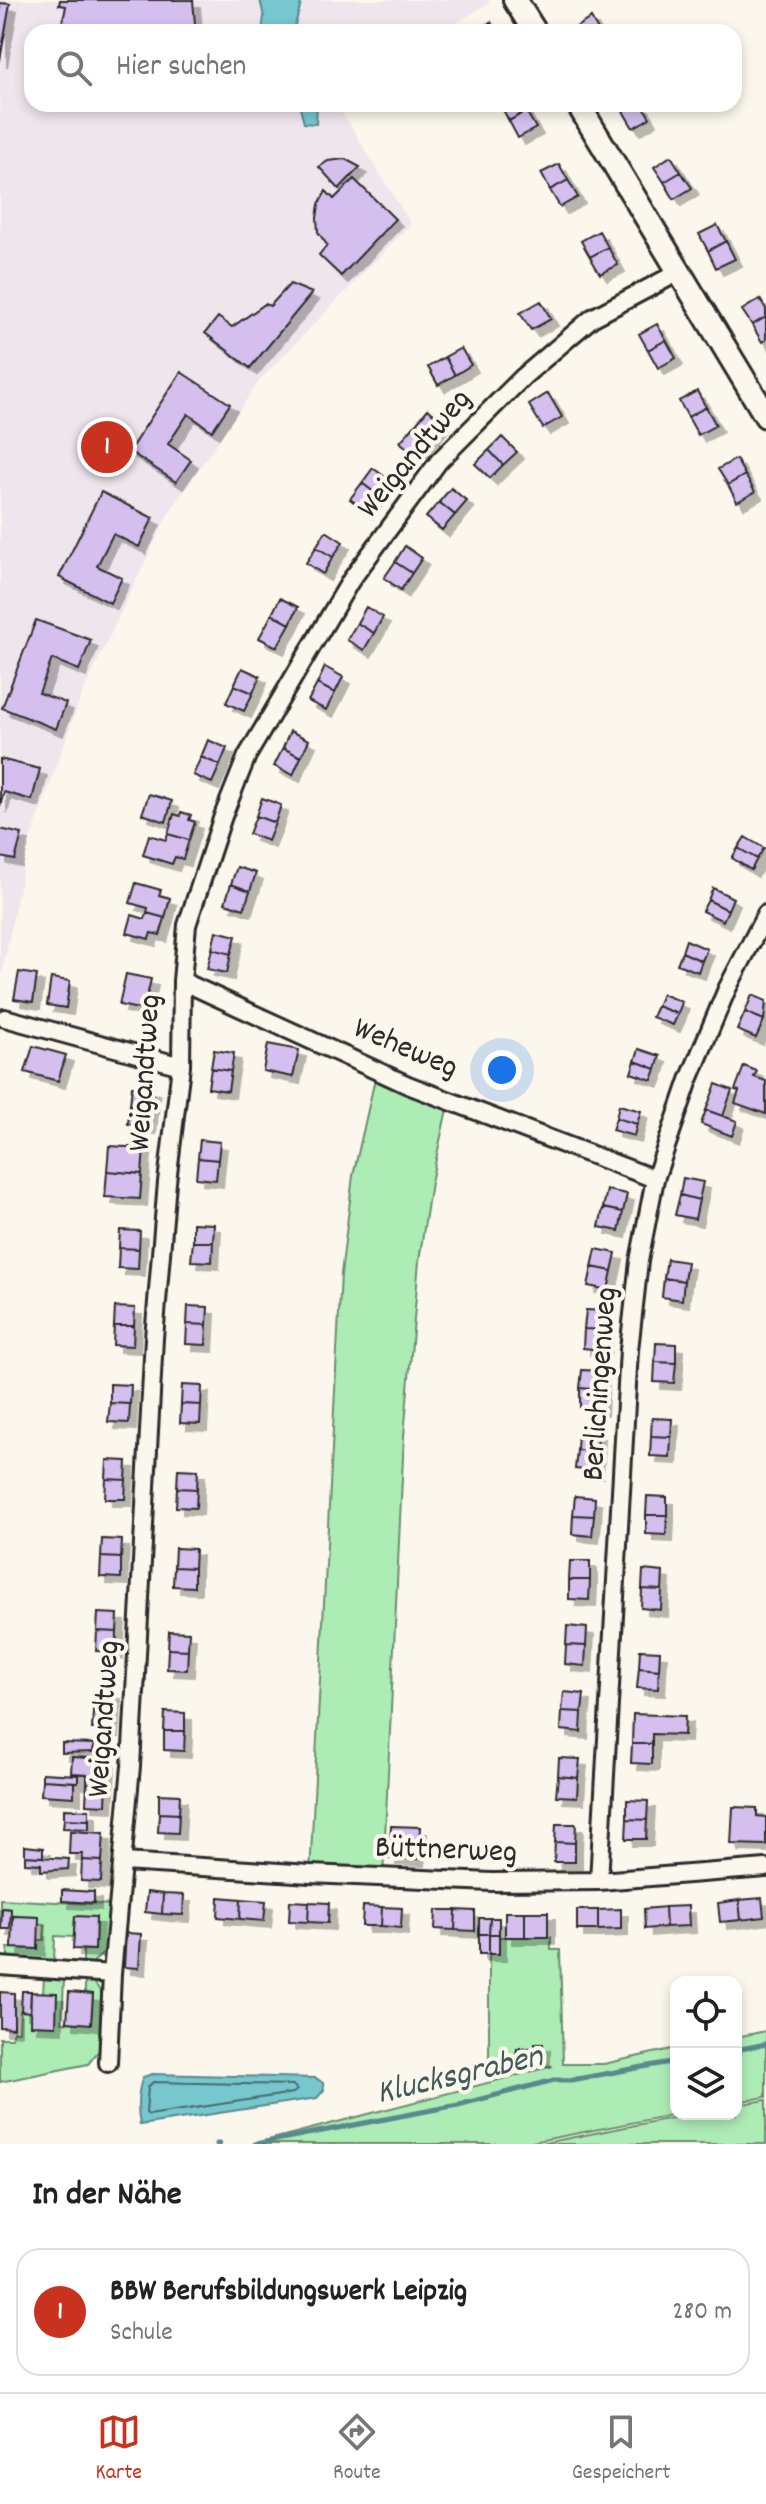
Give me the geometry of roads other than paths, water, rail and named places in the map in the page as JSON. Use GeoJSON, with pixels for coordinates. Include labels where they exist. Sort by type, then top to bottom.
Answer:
{"type":"FeatureCollection","features":[{"type":"Feature","properties":{"kind":"main road"},"geometry":{"type":"LineString","coordinates":[[515,0],[530,24]]}},
{"type":"Feature","properties":{"kind":"main road"},"geometry":{"type":"LineString","coordinates":[[583,112],[766,416]]}},
{"type":"Feature","properties":{"kind":"street","name":"Weigandtweg"},"geometry":{"type":"LineString","coordinates":[[108,2063],[112,1974],[124,1862],[144,1572],[154,1338],[167,1182],[181,1066],[182,981],[187,925],[223,816],[247,756],[351,580],[439,461],[523,377],[592,318],[679,272]]}},
{"type":"Feature","properties":{"kind":"street","name":"Berlichingenweg"},"geometry":{"type":"LineString","coordinates":[[599,1881],[629,1350],[639,1261],[655,1179],[689,1080],[727,989],[766,914]]}},
{"type":"Feature","properties":{"kind":"street","name":"Weheweg"},"geometry":{"type":"LineString","coordinates":[[182,981],[408,1085],[655,1179]]}},
{"type":"Feature","properties":{"kind":"street"},"geometry":{"type":"LineString","coordinates":[[5,1018],[181,1066]]}},
{"type":"Feature","properties":{"kind":"street","name":"Büttnerweg"},"geometry":{"type":"LineString","coordinates":[[124,1862],[437,1881],[599,1881],[766,1868]]}},
{"type":"Feature","properties":{"kind":"street"},"geometry":{"type":"LineString","coordinates":[[0,1966],[112,1974]]}},
{"type":"Feature","properties":{"kind":"water"},"geometry":{"type":"Polygon","coordinates":[[[260,0],[302,0],[295,24],[263,24],[260,0]]]}},
{"type":"Feature","properties":{"kind":"water"},"geometry":{"type":"Polygon","coordinates":[[[301,112],[317,112],[316,124],[304,123],[301,112]]]}},
{"type":"Feature","properties":{"kind":"water"},"geometry":{"type":"Polygon","coordinates":[[[152,2074],[316,2078],[323,2083],[324,2090],[317,2098],[140,2125],[140,2089],[143,2077],[152,2074]]]}},
{"type":"Feature","properties":{"kind":"waterway","name":"Klucksgraben"},"geometry":{"type":"LineString","coordinates":[[742,2049],[766,2044]]}},
{"type":"Feature","properties":{"kind":"waterway","name":"Klucksgraben"},"geometry":{"type":"LineString","coordinates":[[255,2144],[458,2105],[554,2080],[571,2080],[670,2062]]}},
{"type":"Feature","properties":{"kind":"place","name":"BBW Berufsbildungswerk Leipzig"},"geometry":{"type":"Point","coordinates":[107,447]}}]}
